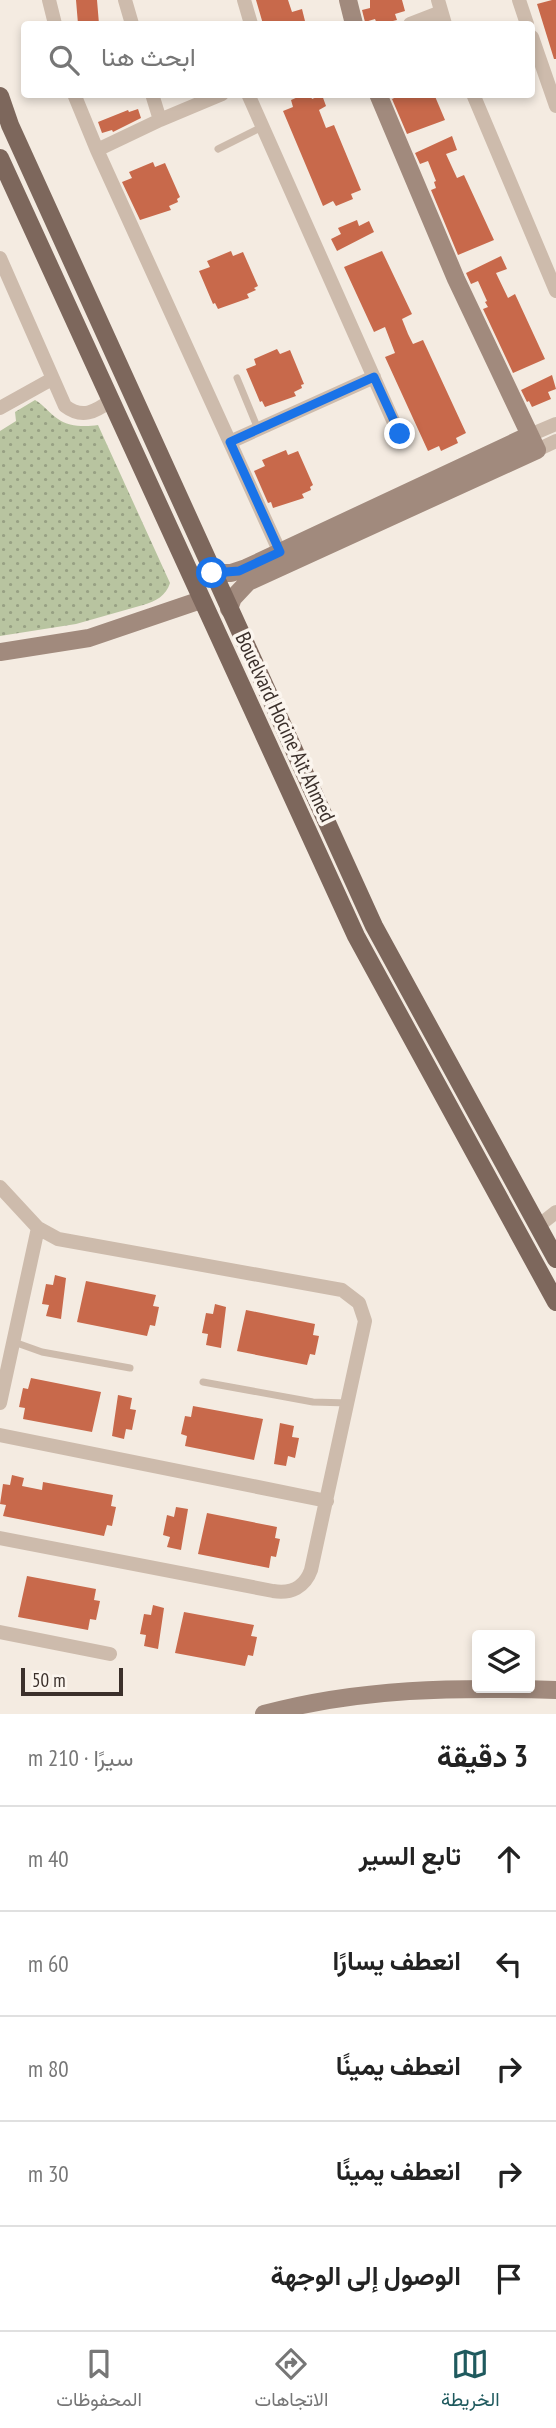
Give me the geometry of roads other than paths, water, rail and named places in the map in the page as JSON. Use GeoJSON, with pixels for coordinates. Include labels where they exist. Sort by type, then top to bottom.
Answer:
{"type":"FeatureCollection","features":[{"type":"Feature","properties":{"kind":"main road"},"geometry":{"type":"LineString","coordinates":[[0,96],[10,125],[374,926],[556,1259]]}},
{"type":"Feature","properties":{"kind":"main road","name":"Bouelvard Hocine Ait Ahmed"},"geometry":{"type":"LineString","coordinates":[[0,158],[356,936],[556,1302]]}},
{"type":"Feature","properties":{"kind":"street"},"geometry":{"type":"LineString","coordinates":[[49,0],[54,21]]}},
{"type":"Feature","properties":{"kind":"street"},"geometry":{"type":"LineString","coordinates":[[125,0],[131,21]]}},
{"type":"Feature","properties":{"kind":"street"},"geometry":{"type":"LineString","coordinates":[[244,0],[250,21]]}},
{"type":"Feature","properties":{"kind":"street"},"geometry":{"type":"LineString","coordinates":[[348,0],[353,21]]}},
{"type":"Feature","properties":{"kind":"street"},"geometry":{"type":"LineString","coordinates":[[519,0],[526,21]]}},
{"type":"Feature","properties":{"kind":"street"},"geometry":{"type":"LineString","coordinates":[[418,21],[441,12]]}},
{"type":"Feature","properties":{"kind":"street"},"geometry":{"type":"LineString","coordinates":[[535,48],[556,106]]}},
{"type":"Feature","properties":{"kind":"street"},"geometry":{"type":"LineString","coordinates":[[76,98],[283,558]]}},
{"type":"Feature","properties":{"kind":"street"},"geometry":{"type":"LineString","coordinates":[[153,98],[160,120]]}},
{"type":"Feature","properties":{"kind":"street"},"geometry":{"type":"LineString","coordinates":[[97,150],[212,98]]}},
{"type":"Feature","properties":{"kind":"street"},"geometry":{"type":"LineString","coordinates":[[250,98],[400,434]]}},
{"type":"Feature","properties":{"kind":"street"},"geometry":{"type":"LineString","coordinates":[[380,98],[456,279],[533,442]]}},
{"type":"Feature","properties":{"kind":"street"},"geometry":{"type":"LineString","coordinates":[[475,98],[556,290]]}},
{"type":"Feature","properties":{"kind":"street"},"geometry":{"type":"LineString","coordinates":[[0,258],[61,401],[71,411],[85,414],[110,401]]}},
{"type":"Feature","properties":{"kind":"street"},"geometry":{"type":"LineString","coordinates":[[230,442],[374,377]]}},
{"type":"Feature","properties":{"kind":"street"},"geometry":{"type":"LineString","coordinates":[[0,408],[52,379]]}},
{"type":"Feature","properties":{"kind":"street"},"geometry":{"type":"LineString","coordinates":[[212,573],[239,571],[283,558],[533,442],[556,424]]}},
{"type":"Feature","properties":{"kind":"street"},"geometry":{"type":"LineString","coordinates":[[533,442],[556,441]]}},
{"type":"Feature","properties":{"kind":"street"},"geometry":{"type":"LineString","coordinates":[[229,609],[233,597],[248,582],[283,558]]}},
{"type":"Feature","properties":{"kind":"street"},"geometry":{"type":"LineString","coordinates":[[0,652],[89,638],[201,600]]}},
{"type":"Feature","properties":{"kind":"street"},"geometry":{"type":"LineString","coordinates":[[0,1187],[38,1228],[50,1236],[342,1290],[359,1303],[365,1321],[309,1576],[301,1586],[287,1591],[273,1591],[0,1538]]}},
{"type":"Feature","properties":{"kind":"street"},"geometry":{"type":"LineString","coordinates":[[537,1227],[556,1212]]}},
{"type":"Feature","properties":{"kind":"street"},"geometry":{"type":"LineString","coordinates":[[0,1403],[38,1228]]}},
{"type":"Feature","properties":{"kind":"street"},"geometry":{"type":"LineString","coordinates":[[0,1435],[327,1501]]}},
{"type":"Feature","properties":{"kind":"street"},"geometry":{"type":"LineString","coordinates":[[0,1632],[110,1654]]}},
{"type":"Feature","properties":{"kind":"street"},"geometry":{"type":"LineString","coordinates":[[264,1714],[356,1695],[393,1691],[556,1690]]}},
{"type":"Feature","properties":{"kind":"lane"},"geometry":{"type":"LineString","coordinates":[[218,149],[263,126]]}},
{"type":"Feature","properties":{"kind":"lane"},"geometry":{"type":"LineString","coordinates":[[237,377],[258,429]]}},
{"type":"Feature","properties":{"kind":"lane"},"geometry":{"type":"LineString","coordinates":[[13,1342],[42,1352],[130,1368]]}},
{"type":"Feature","properties":{"kind":"lane"},"geometry":{"type":"LineString","coordinates":[[203,1382],[313,1402],[348,1403]]}}]}
